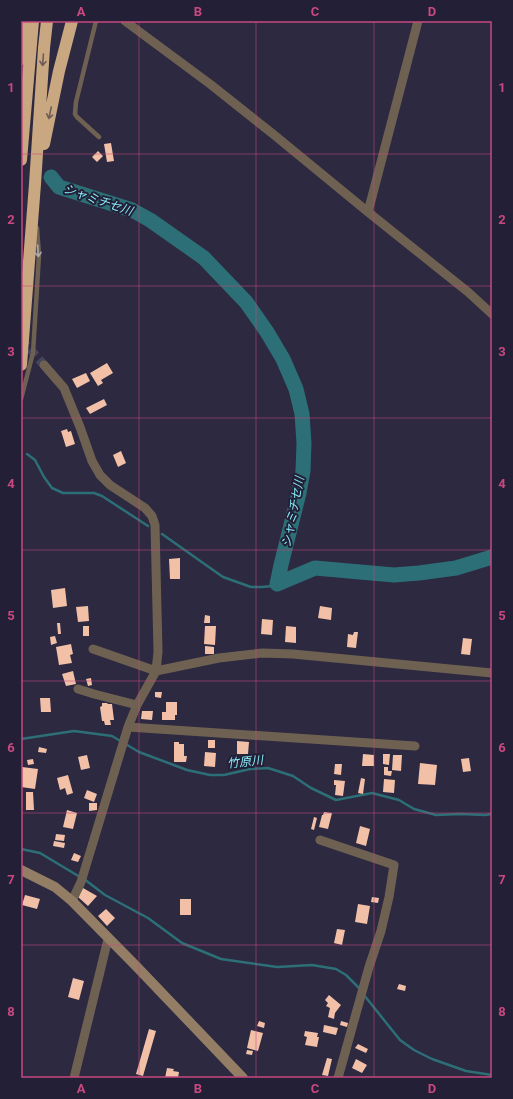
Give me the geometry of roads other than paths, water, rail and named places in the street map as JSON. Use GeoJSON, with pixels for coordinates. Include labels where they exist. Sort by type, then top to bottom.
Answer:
{"type":"FeatureCollection","features":[{"type":"Feature","properties":{"kind":"highway"},"geometry":{"type":"LineString","coordinates":[[21,80],[23,21]]}},
{"type":"Feature","properties":{"kind":"highway"},"geometry":{"type":"LineString","coordinates":[[21,160],[33,21]]}},
{"type":"Feature","properties":{"kind":"highway"},"geometry":{"type":"LineString","coordinates":[[21,365],[47,21]]}},
{"type":"Feature","properties":{"kind":"highway"},"geometry":{"type":"LineString","coordinates":[[35,184],[59,71],[72,21]]}},
{"type":"Feature","properties":{"kind":"street"},"geometry":{"type":"LineString","coordinates":[[126,21],[268,130],[468,292],[492,314]]}},
{"type":"Feature","properties":{"kind":"street"},"geometry":{"type":"LineString","coordinates":[[368,212],[418,21]]}},
{"type":"Feature","properties":{"kind":"street"},"geometry":{"type":"LineString","coordinates":[[44,365],[64,388],[92,461],[100,475],[110,485],[145,508],[152,516],[155,525],[156,544],[158,652],[156,671],[137,705],[128,727],[81,882],[72,901]]}},
{"type":"Feature","properties":{"kind":"street"},"geometry":{"type":"LineString","coordinates":[[93,650],[156,671],[220,658],[262,653],[293,654],[492,673]]}},
{"type":"Feature","properties":{"kind":"street"},"geometry":{"type":"LineString","coordinates":[[78,689],[137,705]]}},
{"type":"Feature","properties":{"kind":"street"},"geometry":{"type":"LineString","coordinates":[[128,727],[415,746]]}},
{"type":"Feature","properties":{"kind":"street"},"geometry":{"type":"LineString","coordinates":[[320,840],[394,865],[389,897],[381,930],[369,967],[338,1078]]}},
{"type":"Feature","properties":{"kind":"street"},"geometry":{"type":"LineString","coordinates":[[21,870],[55,887],[72,901],[243,1078]]}},
{"type":"Feature","properties":{"kind":"street"},"geometry":{"type":"LineString","coordinates":[[74,1078],[108,939]]}},
{"type":"Feature","properties":{"kind":"lane"},"geometry":{"type":"LineString","coordinates":[[96,21],[76,102],[75,114],[99,137]]}},
{"type":"Feature","properties":{"kind":"lane"},"geometry":{"type":"LineString","coordinates":[[21,399],[34,346],[39,255],[34,198]]}},
{"type":"Feature","properties":{"kind":"waterway","name":"シャミチセ川"},"geometry":{"type":"LineString","coordinates":[[51,177],[59,187],[132,210],[150,220],[204,258],[246,302],[267,332],[283,359],[296,389],[302,414],[304,443],[303,471],[299,493],[277,584]]}},
{"type":"Feature","properties":{"kind":"waterway"},"geometry":{"type":"LineString","coordinates":[[27,454],[35,460],[52,488],[63,493],[94,493],[102,496],[148,526]]}},
{"type":"Feature","properties":{"kind":"waterway"},"geometry":{"type":"LineString","coordinates":[[162,534],[223,577],[251,587],[273,586],[277,584]]}},
{"type":"Feature","properties":{"kind":"waterway","name":"シャミチセ川"},"geometry":{"type":"LineString","coordinates":[[277,584],[315,568],[394,575],[456,568],[492,557]]}},
{"type":"Feature","properties":{"kind":"waterway","name":"竹原川"},"geometry":{"type":"LineString","coordinates":[[21,739],[74,731],[112,736],[139,752],[187,770],[210,775],[224,775],[250,769],[268,768],[293,776],[311,788],[336,800],[372,793],[399,800],[414,809],[436,815],[492,814]]}},
{"type":"Feature","properties":{"kind":"waterway"},"geometry":{"type":"LineString","coordinates":[[21,849],[40,853],[80,877]]}},
{"type":"Feature","properties":{"kind":"waterway"},"geometry":{"type":"LineString","coordinates":[[84,879],[105,895],[148,918],[182,943],[221,959],[277,967],[312,965],[336,969],[346,975],[360,989]]}},
{"type":"Feature","properties":{"kind":"waterway"},"geometry":{"type":"LineString","coordinates":[[364,995],[400,1040],[414,1050],[432,1059],[466,1071],[492,1075]]}},
{"type":"Feature","properties":{"kind":"tunnel"},"geometry":{"type":"LineString","coordinates":[[21,339],[44,365]]}}]}
